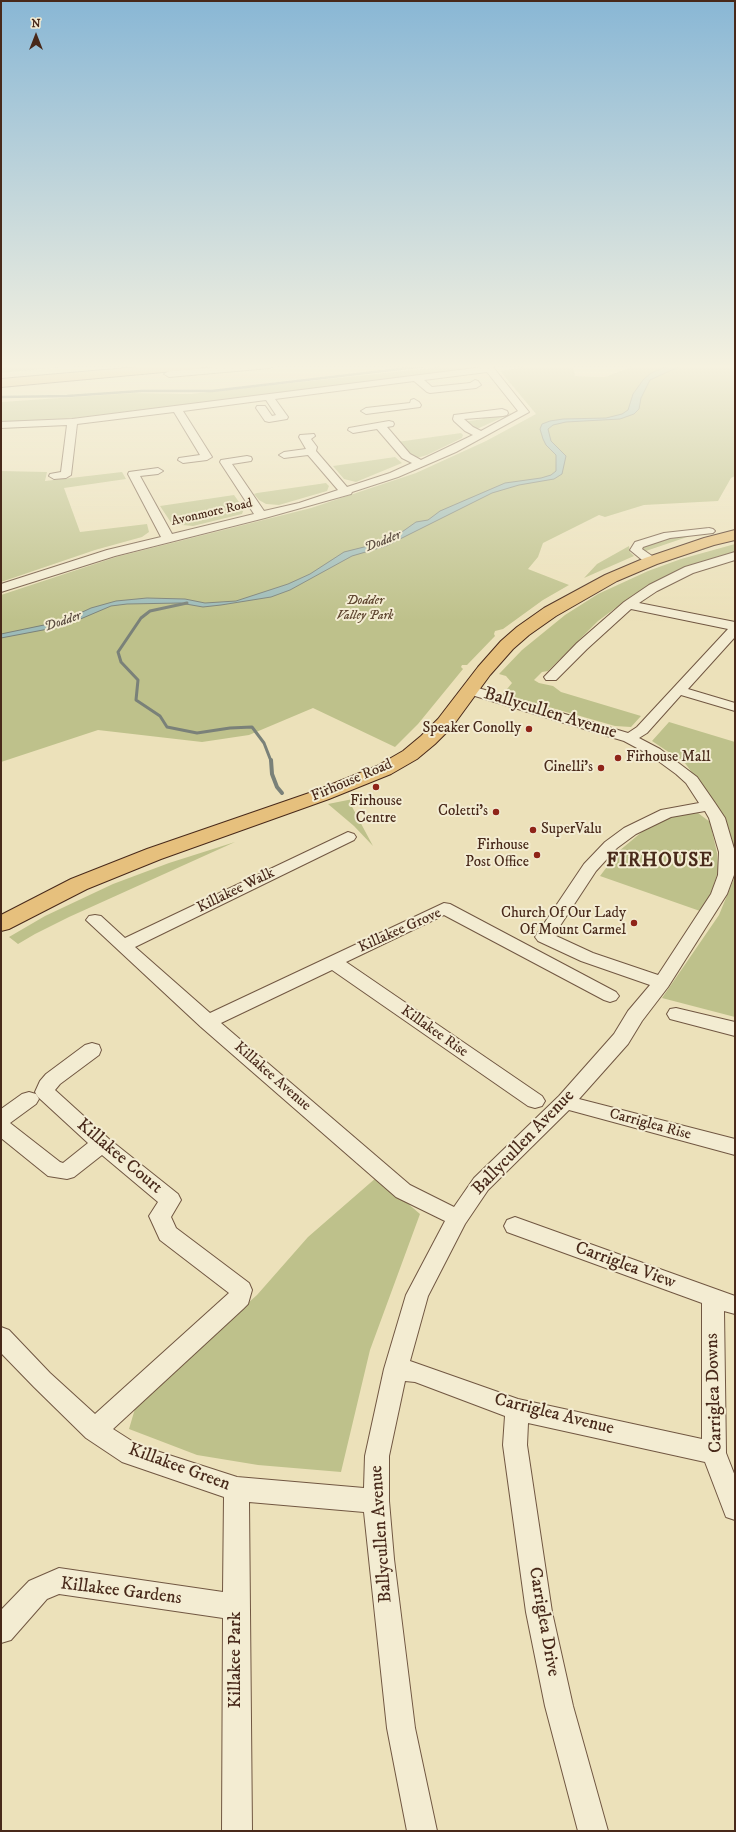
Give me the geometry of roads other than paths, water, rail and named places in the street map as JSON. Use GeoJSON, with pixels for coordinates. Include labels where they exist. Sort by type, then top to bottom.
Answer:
{"type":"FeatureCollection","features":[{"type":"Feature","properties":{"kind":"main road","name":"Firhouse Road"},"geometry":{"type":"LineString","coordinates":[[1,924],[79,884],[154,854],[322,795],[384,770],[410,755],[428,740],[507,645],[528,627],[571,599],[611,578],[651,561],[703,543],[735,535]]}},
{"type":"Feature","properties":{"kind":"street"},"geometry":{"type":"LineString","coordinates":[[54,476],[66,475],[69,450]]}},
{"type":"Feature","properties":{"kind":"street"},"geometry":{"type":"LineString","coordinates":[[183,460],[207,457],[203,450]]}},
{"type":"Feature","properties":{"kind":"street"},"geometry":{"type":"LineString","coordinates":[[284,454],[293,450]]}},
{"type":"Feature","properties":{"kind":"street"},"geometry":{"type":"LineString","coordinates":[[314,450],[323,467],[347,492]]}},
{"type":"Feature","properties":{"kind":"street"},"geometry":{"type":"LineString","coordinates":[[402,450],[406,456],[421,464]]}},
{"type":"Feature","properties":{"kind":"street","name":"Avonmore Road"},"geometry":{"type":"LineString","coordinates":[[1,588],[111,552],[261,516],[347,492],[421,464],[451,450]]}},
{"type":"Feature","properties":{"kind":"street"},"geometry":{"type":"LineString","coordinates":[[247,459],[225,462],[261,516]]}},
{"type":"Feature","properties":{"kind":"street"},"geometry":{"type":"LineString","coordinates":[[158,471],[133,474],[168,538]]}},
{"type":"Feature","properties":{"kind":"street"},"geometry":{"type":"LineString","coordinates":[[651,561],[636,550],[639,545],[668,536],[709,531]]}},
{"type":"Feature","properties":{"kind":"street"},"geometry":{"type":"LineString","coordinates":[[551,677],[582,646],[628,605],[653,588],[689,570],[735,556]]}},
{"type":"Feature","properties":{"kind":"street"},"geometry":{"type":"LineString","coordinates":[[628,605],[735,628]]}},
{"type":"Feature","properties":{"kind":"street"},"geometry":{"type":"LineString","coordinates":[[629,738],[642,730],[735,628]]}},
{"type":"Feature","properties":{"kind":"street","name":"Ballycullen Avenue"},"geometry":{"type":"LineString","coordinates":[[422,1831],[402,1728],[381,1559],[376,1500],[377,1456],[396,1369],[417,1295],[458,1218],[481,1184],[566,1101],[621,1039],[635,1016],[662,983],[710,908],[726,875],[726,852],[721,830],[710,806],[692,780],[682,770],[655,752],[629,738],[470,690]]}},
{"type":"Feature","properties":{"kind":"street"},"geometry":{"type":"LineString","coordinates":[[678,690],[735,707]]}},
{"type":"Feature","properties":{"kind":"street"},"geometry":{"type":"LineString","coordinates":[[662,983],[587,957],[544,937],[590,868],[611,845],[630,831],[668,813],[710,806]]}},
{"type":"Feature","properties":{"kind":"street","name":"Killakee Walk"},"geometry":{"type":"LineString","coordinates":[[124,945],[348,837]]}},
{"type":"Feature","properties":{"kind":"street","name":"Killakee Grove"},"geometry":{"type":"LineString","coordinates":[[208,1022],[444,908],[610,996]]}},
{"type":"Feature","properties":{"kind":"street","name":"Killakee Avenue"},"geometry":{"type":"LineString","coordinates":[[95,920],[208,1022],[404,1192],[458,1218]]}},
{"type":"Feature","properties":{"kind":"street","name":"Killakee Rise"},"geometry":{"type":"LineString","coordinates":[[333,962],[536,1101]]}},
{"type":"Feature","properties":{"kind":"street"},"geometry":{"type":"LineString","coordinates":[[676,1014],[735,1029]]}},
{"type":"Feature","properties":{"kind":"street","name":"Killakee Court"},"geometry":{"type":"LineString","coordinates":[[92,1050],[52,1079],[45,1092],[102,1144],[171,1200],[160,1216],[168,1234],[241,1290],[240,1297],[95,1430]]}},
{"type":"Feature","properties":{"kind":"street"},"geometry":{"type":"LineString","coordinates":[[1,1119],[29,1099]]}},
{"type":"Feature","properties":{"kind":"street","name":"Carriglea Rise"},"geometry":{"type":"LineString","coordinates":[[566,1101],[578,1106],[735,1147]]}},
{"type":"Feature","properties":{"kind":"street"},"geometry":{"type":"LineString","coordinates":[[1,1127],[55,1170],[67,1170],[102,1144]]}},
{"type":"Feature","properties":{"kind":"street","name":"Carriglea View"},"geometry":{"type":"LineString","coordinates":[[515,1226],[735,1305]]}},
{"type":"Feature","properties":{"kind":"street","name":"Carriglea Downs"},"geometry":{"type":"LineString","coordinates":[[713,1298],[714,1453],[735,1508]]}},
{"type":"Feature","properties":{"kind":"street","name":"Killakee Green"},"geometry":{"type":"LineString","coordinates":[[1,1337],[42,1380],[95,1430],[131,1454],[237,1489],[376,1500]]}},
{"type":"Feature","properties":{"kind":"street","name":"Carriglea Avenue"},"geometry":{"type":"LineString","coordinates":[[396,1369],[415,1372],[518,1410],[714,1453]]}},
{"type":"Feature","properties":{"kind":"street","name":"Carriglea Drive"},"geometry":{"type":"LineString","coordinates":[[518,1410],[514,1434],[515,1445],[539,1612],[559,1706],[594,1831]]}},
{"type":"Feature","properties":{"kind":"street","name":"Killakee Park"},"geometry":{"type":"LineString","coordinates":[[237,1489],[237,1831]]}},
{"type":"Feature","properties":{"kind":"street","name":"Killakee Gardens"},"geometry":{"type":"LineString","coordinates":[[1,1630],[38,1590],[59,1580],[236,1607]]}},
{"type":"Feature","properties":{"kind":"water","name":"Dodder"},"geometry":{"type":"Polygon","coordinates":[[[551,450],[560,450],[566,456],[562,474],[554,479],[519,485],[492,493],[386,546],[352,556],[290,590],[271,597],[203,607],[180,603],[127,604],[111,606],[64,626],[1,638],[1,634],[63,621],[91,608],[116,601],[147,598],[185,599],[205,603],[236,601],[288,584],[310,574],[344,552],[380,543],[399,534],[416,522],[428,520],[440,511],[505,483],[541,478],[551,475],[556,471],[556,455],[551,450]]]}},
{"type":"Feature","properties":{"kind":"waterway"},"geometry":{"type":"LineString","coordinates":[[187,603],[150,611],[141,618],[118,652],[121,662],[138,680],[136,700],[160,716],[167,727],[197,733],[230,728],[252,727],[264,743],[271,761]]}},
{"type":"Feature","properties":{"kind":"waterway"},"geometry":{"type":"LineString","coordinates":[[271,760],[272,774],[277,787],[282,793]]}},
{"type":"Feature","properties":{"kind":"place","name":"Speaker Conolly"},"geometry":{"type":"Point","coordinates":[529,729]}},
{"type":"Feature","properties":{"kind":"place","name":"Firhouse Mall"},"geometry":{"type":"Point","coordinates":[618,758]}},
{"type":"Feature","properties":{"kind":"place","name":"Cinelli's"},"geometry":{"type":"Point","coordinates":[601,768]}},
{"type":"Feature","properties":{"kind":"place","name":"Firhouse Centre"},"geometry":{"type":"Point","coordinates":[376,787]}},
{"type":"Feature","properties":{"kind":"place","name":"Coletti's"},"geometry":{"type":"Point","coordinates":[496,812]}},
{"type":"Feature","properties":{"kind":"place","name":"SuperValu"},"geometry":{"type":"Point","coordinates":[533,830]}},
{"type":"Feature","properties":{"kind":"place","name":"Firhouse Post Office"},"geometry":{"type":"Point","coordinates":[537,855]}},
{"type":"Feature","properties":{"kind":"place","name":"Church Of Our Lady Of Mount Carmel"},"geometry":{"type":"Point","coordinates":[634,923]}},
{"type":"Feature","properties":{"kind":"district","name":"FIRHOUSE"},"geometry":{"type":"Point","coordinates":[660,862]}},
{"type":"Feature","properties":{"kind":"park label","name":"Dodder Valley Park"},"geometry":{"type":"Point","coordinates":[365,608]}}]}
